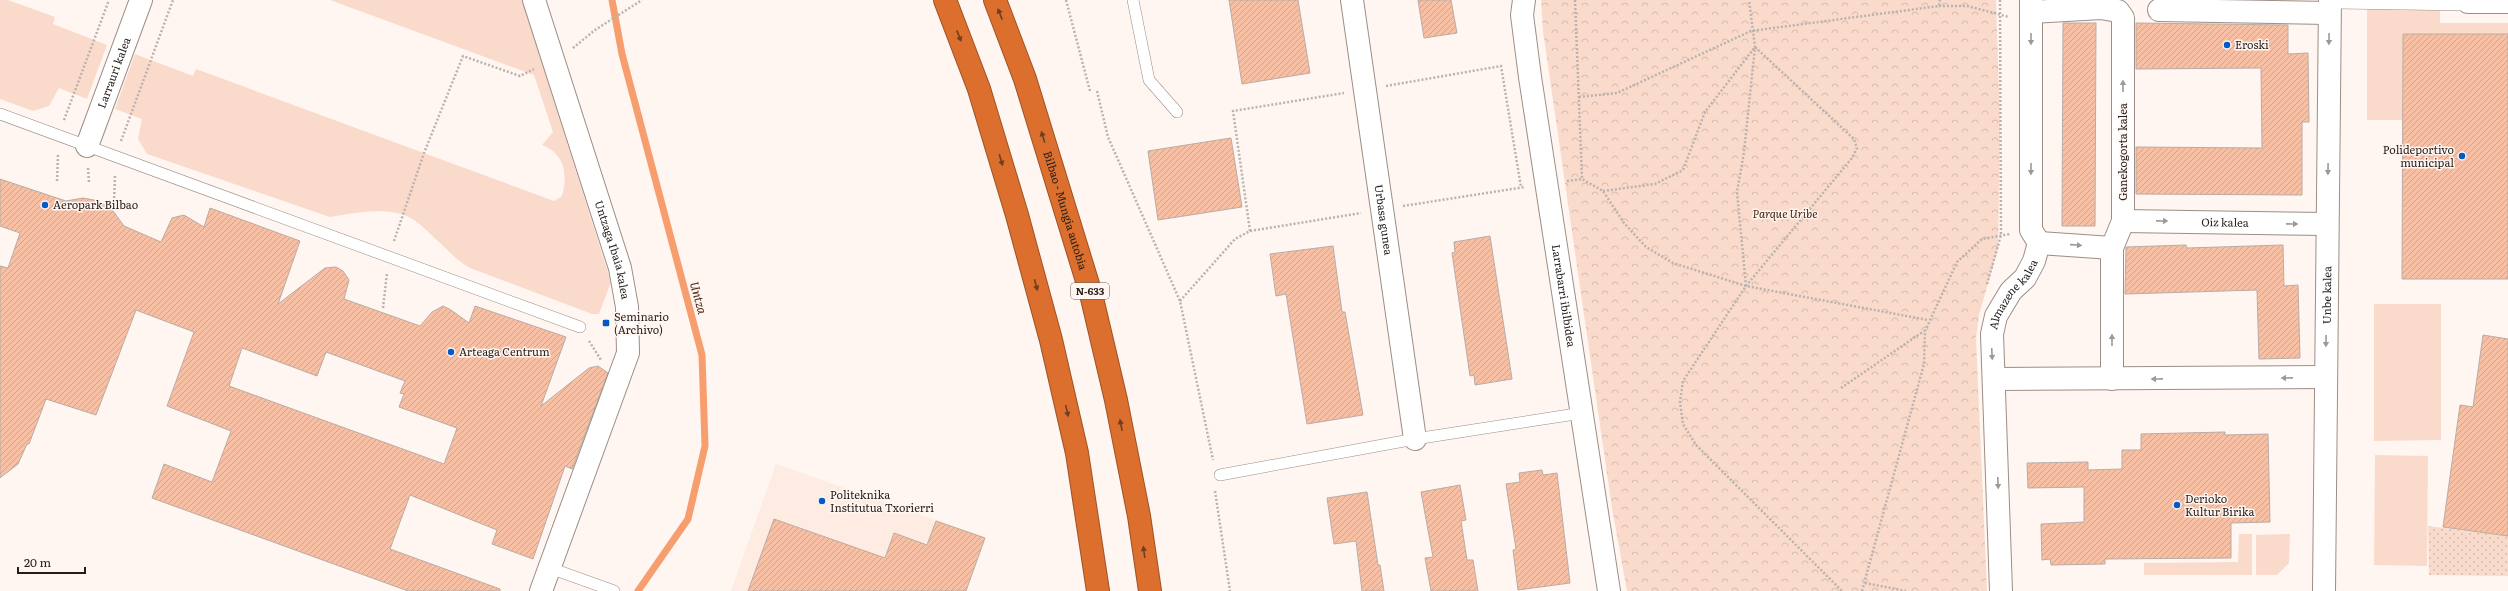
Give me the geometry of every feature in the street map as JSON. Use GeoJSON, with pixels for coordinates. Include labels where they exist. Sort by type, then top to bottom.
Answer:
{"type":"FeatureCollection","features":[{"type":"Feature","properties":{"kind":"highway"},"geometry":{"type":"LineString","coordinates":[[945,0],[979,89],[1017,214],[1051,340],[1077,453],[1098,591]]}},
{"type":"Feature","properties":{"kind":"highway","name":"Bilbao - Mungia autobia"},"geometry":{"type":"LineString","coordinates":[[995,0],[1024,79],[1091,294],[1116,400],[1138,508],[1150,591]]}},
{"type":"Feature","properties":{"kind":"street","name":"Larrauri kalea"},"geometry":{"type":"LineString","coordinates":[[87,146],[141,0]]}},
{"type":"Feature","properties":{"kind":"street","name":"Untzaga Ibaia kalea"},"geometry":{"type":"LineString","coordinates":[[534,0],[620,268],[627,307],[628,353],[541,591]]}},
{"type":"Feature","properties":{"kind":"street","name":"Urbasa gunea"},"geometry":{"type":"LineString","coordinates":[[1352,0],[1415,440]]}},
{"type":"Feature","properties":{"kind":"street","name":"Larrabarri ibilbidea"},"geometry":{"type":"LineString","coordinates":[[1524,0],[1522,15],[1530,76],[1609,591]]}},
{"type":"Feature","properties":{"kind":"street"},"geometry":{"type":"LineString","coordinates":[[2159,10],[2332,4],[2468,1],[2508,2]]}},
{"type":"Feature","properties":{"kind":"street","name":"Unbe kalea"},"geometry":{"type":"LineString","coordinates":[[2324,591],[2327,224],[2332,4]]}},
{"type":"Feature","properties":{"kind":"street","name":"Ganekogorta kalea"},"geometry":{"type":"LineString","coordinates":[[2032,6],[2101,8],[2118,11],[2123,18],[2124,221],[2112,248],[2112,379]]}},
{"type":"Feature","properties":{"kind":"street","name":"Almazene kalea"},"geometry":{"type":"LineString","coordinates":[[2001,591],[1995,379],[1992,334],[1996,316],[2011,291],[2025,278],[2034,260],[2032,6]]}},
{"type":"Feature","properties":{"kind":"street","name":"Oiz kalea"},"geometry":{"type":"LineString","coordinates":[[2124,221],[2327,224]]}},
{"type":"Feature","properties":{"kind":"street"},"geometry":{"type":"LineString","coordinates":[[2035,236],[2112,248]]}},
{"type":"Feature","properties":{"kind":"street"},"geometry":{"type":"LineString","coordinates":[[1995,379],[2326,377]]}},
{"type":"Feature","properties":{"kind":"lane"},"geometry":{"type":"LineString","coordinates":[[1133,0],[1149,80],[1177,112]]}},
{"type":"Feature","properties":{"kind":"lane"},"geometry":{"type":"LineString","coordinates":[[0,114],[580,327]]}},
{"type":"Feature","properties":{"kind":"lane"},"geometry":{"type":"LineString","coordinates":[[1220,475],[1415,440],[1582,413]]}},
{"type":"Feature","properties":{"kind":"lane"},"geometry":{"type":"LineString","coordinates":[[550,568],[610,589]]}},
{"type":"Feature","properties":{"kind":"path"},"geometry":{"type":"LineString","coordinates":[[57,181],[58,135],[109,0]]}},
{"type":"Feature","properties":{"kind":"path"},"geometry":{"type":"LineString","coordinates":[[114,202],[115,156],[173,0]]}},
{"type":"Feature","properties":{"kind":"path"},"geometry":{"type":"LineString","coordinates":[[383,308],[389,256],[424,154],[463,56],[520,76],[566,54],[595,30],[642,0]]}},
{"type":"Feature","properties":{"kind":"path"},"geometry":{"type":"LineString","coordinates":[[1066,0],[1090,91]]}},
{"type":"Feature","properties":{"kind":"path"},"geometry":{"type":"LineString","coordinates":[[1575,0],[1582,179]]}},
{"type":"Feature","properties":{"kind":"path"},"geometry":{"type":"LineString","coordinates":[[1746,286],[1737,192],[1744,152],[1754,48],[1751,31],[1749,0]]}},
{"type":"Feature","properties":{"kind":"path"},"geometry":{"type":"LineString","coordinates":[[1939,6],[1940,0]]}},
{"type":"Feature","properties":{"kind":"path"},"geometry":{"type":"LineString","coordinates":[[1579,97],[1617,93],[1751,31],[1939,6],[1967,6],[2012,18],[2032,6]]}},
{"type":"Feature","properties":{"kind":"path"},"geometry":{"type":"LineString","coordinates":[[1603,190],[1655,184],[1683,170],[1705,112],[1754,48]]}},
{"type":"Feature","properties":{"kind":"path"},"geometry":{"type":"LineString","coordinates":[[1754,48],[1854,139],[1857,148],[1852,158],[1746,286],[1683,381],[1680,402],[1682,424],[1696,445],[1842,591]]}},
{"type":"Feature","properties":{"kind":"path"},"geometry":{"type":"LineString","coordinates":[[1096,90],[1108,137],[1180,301],[1213,460],[1220,475],[1214,493],[1230,591]]}},
{"type":"Feature","properties":{"kind":"path"},"geometry":{"type":"LineString","coordinates":[[1862,591],[1924,364],[1925,331],[1957,262],[1982,239],[2035,236]]}},
{"type":"Feature","properties":{"kind":"path"},"geometry":{"type":"LineString","coordinates":[[580,327],[598,359],[621,371]]}},
{"type":"Feature","properties":{"kind":"path"},"geometry":{"type":"LineString","coordinates":[[1841,388],[1925,331]]}},
{"type":"Feature","properties":{"kind":"path"},"geometry":{"type":"LineString","coordinates":[[1865,583],[1906,591]]}},
{"type":"Feature","properties":{"kind":"shaded area","name":"Politeknika Institutua Txorierri"},"geometry":{"type":"Polygon","coordinates":[[[776,464],[985,537],[966,591],[731,591],[776,464]]]}},
{"type":"Feature","properties":{"kind":"green space"},"geometry":{"type":"Polygon","coordinates":[[[0,0],[8,0],[55,17],[53,24],[107,45],[87,99],[59,88],[49,106],[33,111],[0,99],[0,0]]]}},
{"type":"Feature","properties":{"kind":"green space"},"geometry":{"type":"Polygon","coordinates":[[[330,0],[522,0],[611,282],[599,314],[592,314],[470,268],[458,260],[418,223],[405,215],[384,211],[373,211],[330,217],[147,154],[138,139],[142,119],[115,109],[135,54],[193,76],[196,69],[554,201],[562,196],[565,180],[563,166],[556,154],[542,145],[553,132],[534,75],[330,0]]]}},
{"type":"Feature","properties":{"kind":"green space","name":"Parque Uribe"},"geometry":{"type":"Polygon","coordinates":[[[1541,0],[1996,0],[2000,125],[1998,249],[1979,315],[1976,338],[1987,591],[1627,591],[1612,508],[1543,31],[1541,0]]]}},
{"type":"Feature","properties":{"kind":"green space"},"geometry":{"type":"Polygon","coordinates":[[[2367,6],[2440,6],[2440,23],[2508,23],[2508,34],[2403,34],[2402,120],[2367,120],[2367,6]]]}},
{"type":"Feature","properties":{"kind":"green space"},"geometry":{"type":"Polygon","coordinates":[[[2374,304],[2441,304],[2441,440],[2374,441],[2374,304]]]}},
{"type":"Feature","properties":{"kind":"green space"},"geometry":{"type":"Polygon","coordinates":[[[2375,455],[2428,456],[2427,566],[2374,565],[2375,455]]]}},
{"type":"Feature","properties":{"kind":"green space"},"geometry":{"type":"Polygon","coordinates":[[[2428,526],[2508,536],[2508,576],[2429,575],[2428,526]]]}},
{"type":"Feature","properties":{"kind":"green space"},"geometry":{"type":"Polygon","coordinates":[[[2239,534],[2252,534],[2252,575],[2144,575],[2144,563],[2238,562],[2239,534]]]}},
{"type":"Feature","properties":{"kind":"green space"},"geometry":{"type":"Polygon","coordinates":[[[2290,534],[2289,563],[2277,575],[2256,575],[2256,535],[2290,534]]]}},
{"type":"Feature","properties":{"kind":"building"},"geometry":{"type":"Polygon","coordinates":[[[1229,0],[1298,0],[1310,73],[1242,84],[1229,0]]]}},
{"type":"Feature","properties":{"kind":"building"},"geometry":{"type":"Polygon","coordinates":[[[1418,0],[1451,0],[1457,33],[1424,38],[1418,0]]]}},
{"type":"Feature","properties":{"kind":"building"},"geometry":{"type":"Polygon","coordinates":[[[2063,23],[2096,23],[2095,226],[2062,226],[2063,23]]]}},
{"type":"Feature","properties":{"kind":"building"},"geometry":{"type":"Polygon","coordinates":[[[2136,23],[2288,25],[2288,54],[2308,53],[2309,122],[2302,122],[2302,195],[2136,194],[2136,147],[2262,148],[2261,68],[2136,69],[2136,23]]]}},
{"type":"Feature","properties":{"kind":"building","name":"Polideportivo municipal"},"geometry":{"type":"Polygon","coordinates":[[[2403,34],[2508,34],[2508,279],[2402,279],[2403,34]]]}},
{"type":"Feature","properties":{"kind":"building"},"geometry":{"type":"Polygon","coordinates":[[[1231,138],[1242,207],[1158,220],[1148,151],[1231,138]]]}},
{"type":"Feature","properties":{"kind":"building","name":"Arteaga Centrum"},"geometry":{"type":"Polygon","coordinates":[[[0,179],[66,201],[83,198],[99,201],[113,211],[124,226],[161,242],[172,218],[184,215],[204,227],[210,208],[300,241],[278,304],[325,268],[336,267],[343,271],[349,280],[344,299],[420,326],[432,312],[443,306],[469,323],[475,306],[566,337],[541,406],[589,368],[598,366],[608,373],[572,469],[565,466],[533,559],[492,544],[497,530],[410,495],[390,549],[500,589],[500,591],[408,591],[152,498],[164,464],[212,482],[231,431],[167,406],[194,332],[136,310],[96,415],[46,399],[29,444],[27,444],[18,464],[0,478],[0,266],[8,268],[20,233],[0,226],[0,179]],[[242,348],[229,386],[444,464],[457,428],[399,407],[404,394],[400,393],[405,381],[326,352],[317,376],[242,348]]]}},
{"type":"Feature","properties":{"kind":"building"},"geometry":{"type":"Polygon","coordinates":[[[1490,236],[1512,379],[1475,385],[1474,375],[1470,376],[1452,253],[1455,252],[1454,242],[1490,236]]]}},
{"type":"Feature","properties":{"kind":"building"},"geometry":{"type":"Polygon","coordinates":[[[2186,245],[2187,248],[2283,245],[2284,286],[2298,285],[2300,358],[2259,359],[2257,290],[2125,294],[2126,247],[2186,245]]]}},
{"type":"Feature","properties":{"kind":"building"},"geometry":{"type":"Polygon","coordinates":[[[1333,246],[1342,312],[1345,312],[1363,415],[1307,424],[1286,294],[1276,296],[1270,254],[1333,246]]]}},
{"type":"Feature","properties":{"kind":"building"},"geometry":{"type":"Polygon","coordinates":[[[2483,335],[2508,339],[2508,536],[2443,527],[2460,405],[2473,407],[2483,335]]]}},
{"type":"Feature","properties":{"kind":"building","name":"Derioko Kultur Birika"},"geometry":{"type":"Polygon","coordinates":[[[2225,432],[2225,435],[2268,434],[2270,522],[2231,523],[2231,558],[2105,559],[2105,564],[2051,565],[2050,559],[2042,560],[2041,524],[2084,522],[2084,487],[2028,488],[2027,463],[2088,462],[2088,470],[2122,469],[2122,450],[2141,450],[2141,434],[2225,432]]]}},
{"type":"Feature","properties":{"kind":"building"},"geometry":{"type":"Polygon","coordinates":[[[1542,470],[1543,475],[1557,473],[1570,583],[1518,590],[1513,550],[1516,549],[1506,484],[1520,482],[1519,473],[1542,470]]]}},
{"type":"Feature","properties":{"kind":"building"},"geometry":{"type":"Polygon","coordinates":[[[1460,485],[1466,520],[1461,521],[1467,560],[1473,560],[1478,591],[1431,591],[1425,558],[1433,557],[1421,492],[1460,485]]]}},
{"type":"Feature","properties":{"kind":"building"},"geometry":{"type":"Polygon","coordinates":[[[1367,492],[1378,565],[1380,565],[1384,591],[1362,591],[1356,541],[1334,544],[1327,498],[1367,492]]]}},
{"type":"Feature","properties":{"kind":"building"},"geometry":{"type":"Polygon","coordinates":[[[774,519],[885,558],[894,533],[927,545],[936,521],[985,538],[966,591],[748,591],[774,519]]]}},
{"type":"Feature","properties":{"kind":"waterway","name":"Untza"},"geometry":{"type":"LineString","coordinates":[[612,0],[622,54],[702,355],[705,446],[688,519],[638,591]]}},
{"type":"Feature","properties":{"kind":"place","name":"Eroski"},"geometry":{"type":"Point","coordinates":[2227,45]}},
{"type":"Feature","properties":{"kind":"place","name":"Polideportivo municipal"},"geometry":{"type":"Point","coordinates":[2462,156]}},
{"type":"Feature","properties":{"kind":"place","name":"Aeropark Bilbao"},"geometry":{"type":"Point","coordinates":[45,205]}},
{"type":"Feature","properties":{"kind":"place","name":"Seminario (Archivo)"},"geometry":{"type":"Point","coordinates":[606,323]}},
{"type":"Feature","properties":{"kind":"place","name":"Arteaga Centrum"},"geometry":{"type":"Point","coordinates":[451,352]}},
{"type":"Feature","properties":{"kind":"place","name":"Politeknika Institutua Txorierri"},"geometry":{"type":"Point","coordinates":[822,501]}},
{"type":"Feature","properties":{"kind":"place","name":"Derioko Kultur Birika"},"geometry":{"type":"Point","coordinates":[2177,505]}}]}
